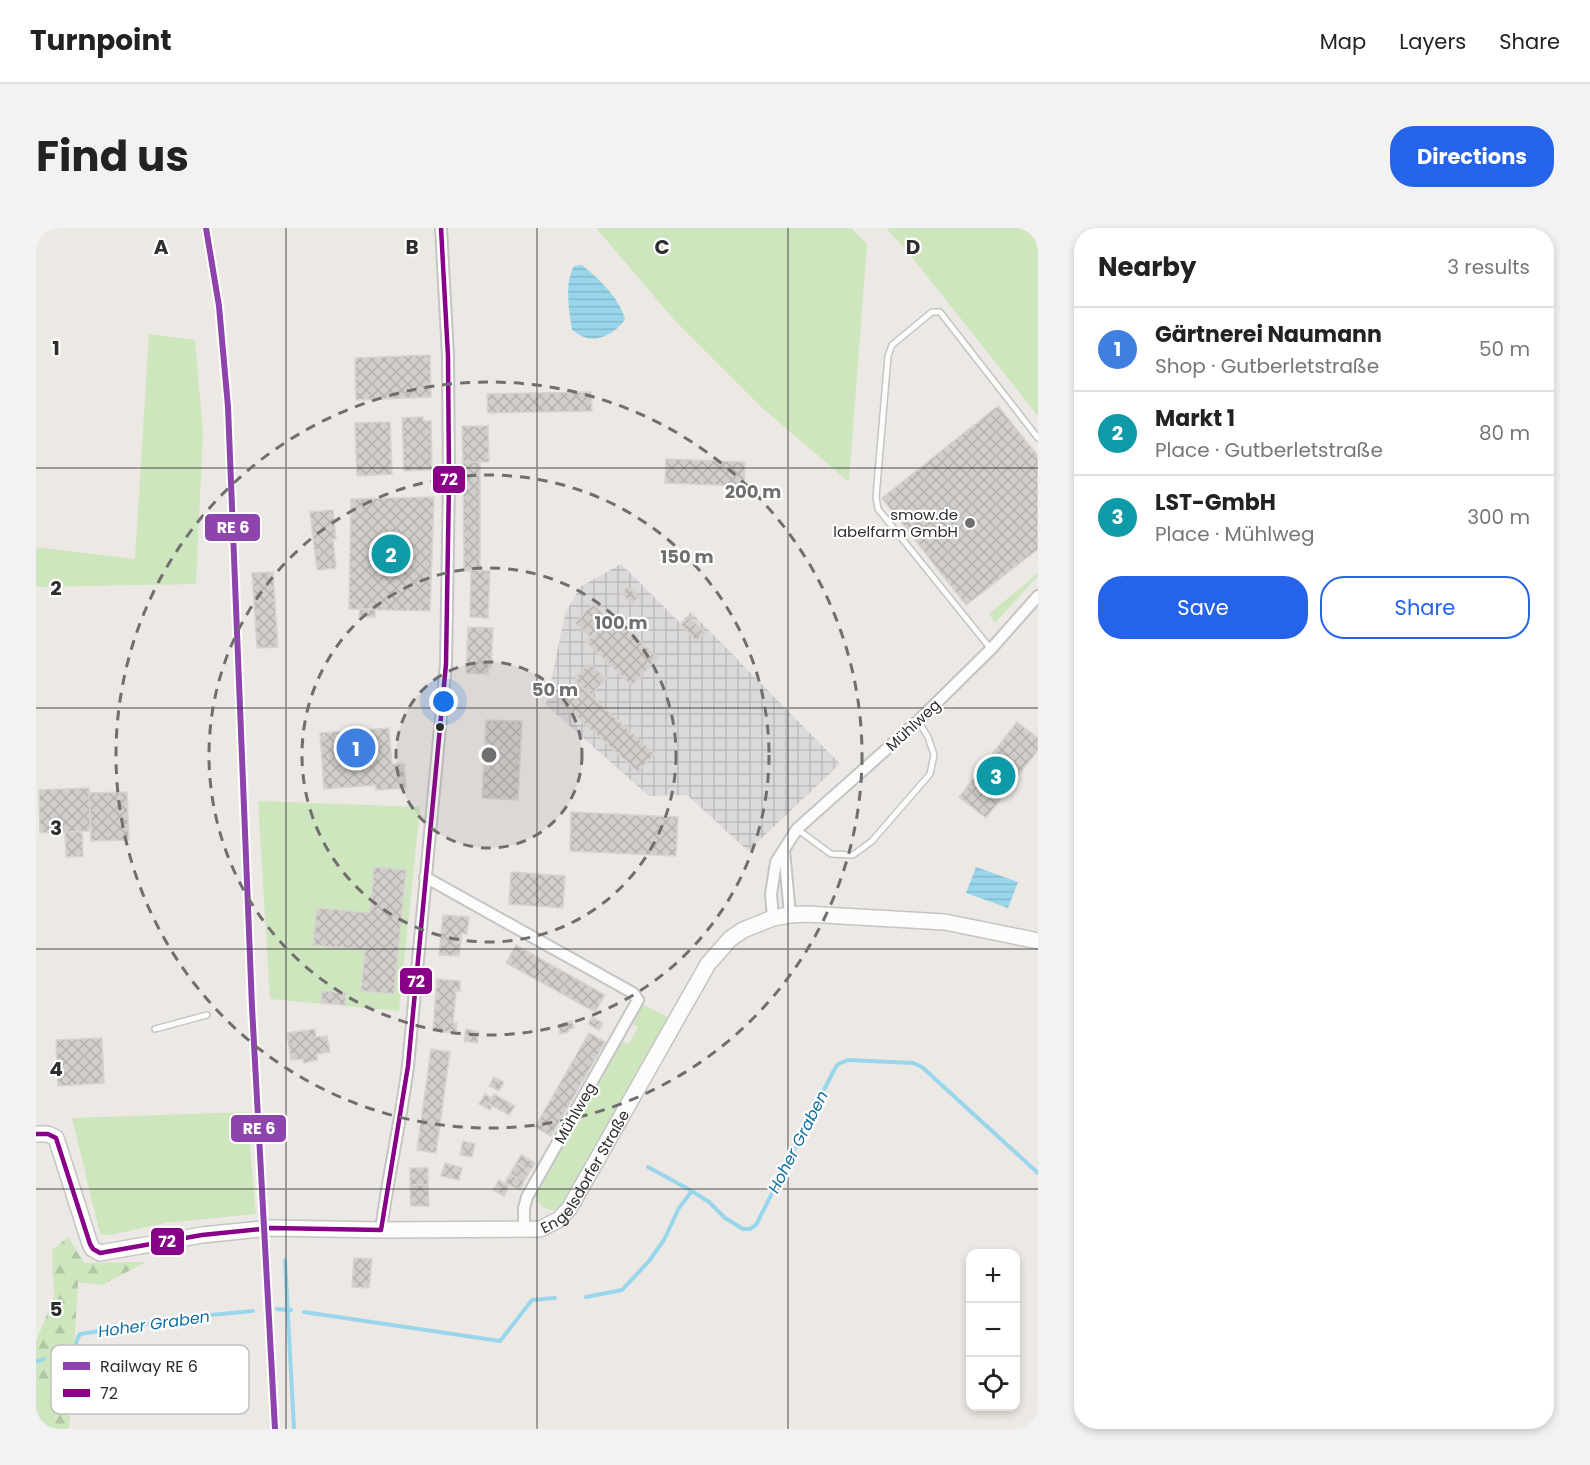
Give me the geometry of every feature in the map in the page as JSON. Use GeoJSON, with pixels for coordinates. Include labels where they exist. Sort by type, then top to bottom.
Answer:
{"type":"FeatureCollection","features":[{"type":"Feature","properties":{"kind":"main road","name":"Engelsdorfer Straße"},"geometry":{"type":"LineString","coordinates":[[36,1134],[48,1134],[56,1138],[62,1150],[90,1244],[100,1253],[202,1235],[271,1228],[540,1229],[558,1220],[569,1209],[678,1014],[714,956],[730,939],[743,930],[773,918],[806,914],[945,922],[1038,940]]}},
{"type":"Feature","properties":{"kind":"street"},"geometry":{"type":"LineString","coordinates":[[381,1230],[407,1072],[442,720],[448,610],[448,356],[441,228]]}},
{"type":"Feature","properties":{"kind":"street","name":"Mühlweg"},"geometry":{"type":"LineString","coordinates":[[773,918],[771,894],[776,862],[797,829],[918,721],[990,649],[1038,596]]}},
{"type":"Feature","properties":{"kind":"street"},"geometry":{"type":"LineString","coordinates":[[784,850],[790,915]]}},
{"type":"Feature","properties":{"kind":"street","name":"Mühlweg"},"geometry":{"type":"LineString","coordinates":[[425,877],[633,993],[638,1000],[527,1197],[524,1208],[524,1229]]}},
{"type":"Feature","properties":{"kind":"lane"},"geometry":{"type":"LineString","coordinates":[[990,649],[878,509],[876,498],[888,356],[892,345],[932,312],[940,312],[1038,438]]}},
{"type":"Feature","properties":{"kind":"lane"},"geometry":{"type":"LineString","coordinates":[[797,829],[831,854],[854,855],[872,841],[930,774],[934,755],[928,737],[918,721]]}},
{"type":"Feature","properties":{"kind":"lane"},"geometry":{"type":"LineString","coordinates":[[155,1029],[207,1015]]}},
{"type":"Feature","properties":{"kind":"shaded area"},"geometry":{"type":"Polygon","coordinates":[[[621,564],[680,623],[691,612],[840,764],[748,851],[687,795],[649,796],[546,705],[565,614],[580,587],[621,564]]]}},
{"type":"Feature","properties":{"kind":"green space"},"geometry":{"type":"Polygon","coordinates":[[[596,228],[851,228],[867,244],[849,482],[761,407],[676,322],[596,228]]]}},
{"type":"Feature","properties":{"kind":"green space"},"geometry":{"type":"Polygon","coordinates":[[[886,228],[1038,228],[1038,416],[907,251],[886,228]]]}},
{"type":"Feature","properties":{"kind":"green space"},"geometry":{"type":"Polygon","coordinates":[[[149,334],[195,340],[203,433],[196,584],[36,587],[36,547],[135,559],[149,334]]]}},
{"type":"Feature","properties":{"kind":"green space"},"geometry":{"type":"Polygon","coordinates":[[[1038,573],[1038,576],[995,623],[989,614],[1038,573]]]}},
{"type":"Feature","properties":{"kind":"green space"},"geometry":{"type":"Polygon","coordinates":[[[258,801],[420,807],[399,1011],[270,999],[258,801]]]}},
{"type":"Feature","properties":{"kind":"green space"},"geometry":{"type":"Polygon","coordinates":[[[643,1005],[668,1017],[563,1203],[555,1210],[547,1209],[538,1202],[537,1191],[622,1041],[629,1044],[638,1027],[632,1024],[643,1005]]]}},
{"type":"Feature","properties":{"kind":"green space"},"geometry":{"type":"Polygon","coordinates":[[[247,1112],[256,1214],[165,1223],[110,1235],[101,1234],[72,1118],[247,1112]]]}},
{"type":"Feature","properties":{"kind":"green space"},"geometry":{"type":"Polygon","coordinates":[[[68,1237],[84,1263],[146,1262],[102,1285],[78,1282],[74,1345],[51,1345],[51,1382],[36,1383],[36,1342],[54,1296],[52,1250],[68,1237]]]}},
{"type":"Feature","properties":{"kind":"green space"},"geometry":{"type":"Polygon","coordinates":[[[51,1382],[51,1414],[56,1414],[54,1429],[36,1429],[36,1383],[51,1382]]]}},
{"type":"Feature","properties":{"kind":"green space"},"geometry":{"type":"Polygon","coordinates":[[[56,1414],[70,1414],[69,1429],[54,1429],[56,1414]]]}},
{"type":"Feature","properties":{"kind":"water"},"geometry":{"type":"Polygon","coordinates":[[[582,265],[613,296],[625,319],[613,332],[602,337],[590,338],[572,330],[568,297],[569,281],[574,266],[582,265]]]}},
{"type":"Feature","properties":{"kind":"water"},"geometry":{"type":"Polygon","coordinates":[[[976,867],[1018,882],[1008,908],[966,893],[976,867]]]}},
{"type":"Feature","properties":{"kind":"building"},"geometry":{"type":"Polygon","coordinates":[[[430,355],[431,397],[356,400],[355,358],[430,355]]]}},
{"type":"Feature","properties":{"kind":"building"},"geometry":{"type":"Polygon","coordinates":[[[591,392],[592,411],[488,413],[487,394],[591,392]]]}},
{"type":"Feature","properties":{"kind":"building","name":"smow.de labelfarm GmbH"},"geometry":{"type":"Polygon","coordinates":[[[998,406],[1038,456],[1038,549],[966,605],[882,498],[998,406]]]}},
{"type":"Feature","properties":{"kind":"building"},"geometry":{"type":"Polygon","coordinates":[[[423,417],[423,421],[431,421],[432,470],[404,471],[402,418],[423,417]]]}},
{"type":"Feature","properties":{"kind":"building"},"geometry":{"type":"Polygon","coordinates":[[[390,422],[392,474],[357,476],[355,423],[390,422]]]}},
{"type":"Feature","properties":{"kind":"building"},"geometry":{"type":"Polygon","coordinates":[[[462,426],[488,426],[489,462],[463,462],[462,426]]]}},
{"type":"Feature","properties":{"kind":"building"},"geometry":{"type":"Polygon","coordinates":[[[666,459],[745,462],[744,486],[665,483],[666,459]]]}},
{"type":"Feature","properties":{"kind":"building"},"geometry":{"type":"Polygon","coordinates":[[[463,462],[480,462],[480,570],[464,571],[463,462]]]}},
{"type":"Feature","properties":{"kind":"building"},"geometry":{"type":"Polygon","coordinates":[[[434,497],[430,611],[349,609],[351,499],[434,497]]]}},
{"type":"Feature","properties":{"kind":"building"},"geometry":{"type":"Polygon","coordinates":[[[333,510],[336,568],[317,570],[310,512],[333,510]]]}},
{"type":"Feature","properties":{"kind":"building"},"geometry":{"type":"Polygon","coordinates":[[[471,570],[490,571],[488,618],[470,617],[471,570]]]}},
{"type":"Feature","properties":{"kind":"building"},"geometry":{"type":"Polygon","coordinates":[[[273,572],[278,647],[257,648],[252,573],[273,572]]]}},
{"type":"Feature","properties":{"kind":"building"},"geometry":{"type":"Polygon","coordinates":[[[628,586],[639,597],[632,604],[621,593],[628,586]]]}},
{"type":"Feature","properties":{"kind":"building"},"geometry":{"type":"Polygon","coordinates":[[[593,604],[609,619],[591,638],[575,623],[583,615],[582,610],[586,611],[593,604]]]}},
{"type":"Feature","properties":{"kind":"building"},"geometry":{"type":"Polygon","coordinates":[[[360,609],[375,609],[375,617],[359,617],[360,609]]]}},
{"type":"Feature","properties":{"kind":"building"},"geometry":{"type":"Polygon","coordinates":[[[608,611],[658,658],[632,686],[586,642],[609,619],[604,615],[608,611]]]}},
{"type":"Feature","properties":{"kind":"building"},"geometry":{"type":"Polygon","coordinates":[[[689,617],[705,633],[696,641],[681,625],[689,617]]]}},
{"type":"Feature","properties":{"kind":"building"},"geometry":{"type":"Polygon","coordinates":[[[468,627],[493,628],[491,668],[488,668],[488,674],[466,673],[468,627]]]}},
{"type":"Feature","properties":{"kind":"building"},"geometry":{"type":"Polygon","coordinates":[[[589,663],[606,678],[591,695],[574,680],[589,663]]]}},
{"type":"Feature","properties":{"kind":"building"},"geometry":{"type":"Polygon","coordinates":[[[577,683],[655,754],[638,772],[560,702],[577,683]]]}},
{"type":"Feature","properties":{"kind":"building"},"geometry":{"type":"Polygon","coordinates":[[[486,720],[522,721],[518,800],[482,798],[486,720]]]}},
{"type":"Feature","properties":{"kind":"building"},"geometry":{"type":"Polygon","coordinates":[[[1017,722],[1038,738],[1038,750],[986,818],[959,797],[1017,722]]]}},
{"type":"Feature","properties":{"kind":"building"},"geometry":{"type":"Polygon","coordinates":[[[389,728],[392,764],[404,764],[406,788],[376,790],[376,785],[324,789],[320,733],[389,728]]]}},
{"type":"Feature","properties":{"kind":"building"},"geometry":{"type":"Polygon","coordinates":[[[89,788],[91,831],[40,833],[39,790],[89,788]]]}},
{"type":"Feature","properties":{"kind":"building"},"geometry":{"type":"Polygon","coordinates":[[[127,792],[129,840],[91,841],[89,793],[127,792]]]}},
{"type":"Feature","properties":{"kind":"building"},"geometry":{"type":"Polygon","coordinates":[[[571,812],[678,817],[676,856],[570,851],[571,812]]]}},
{"type":"Feature","properties":{"kind":"building"},"geometry":{"type":"Polygon","coordinates":[[[65,832],[82,832],[83,856],[66,857],[65,832]]]}},
{"type":"Feature","properties":{"kind":"building"},"geometry":{"type":"Polygon","coordinates":[[[374,867],[406,870],[394,994],[361,991],[365,950],[313,945],[317,908],[370,913],[374,867]]]}},
{"type":"Feature","properties":{"kind":"building"},"geometry":{"type":"Polygon","coordinates":[[[511,872],[565,876],[563,908],[509,904],[511,872]]]}},
{"type":"Feature","properties":{"kind":"building"},"geometry":{"type":"Polygon","coordinates":[[[443,915],[469,917],[467,934],[462,933],[459,956],[439,955],[443,915]]]}},
{"type":"Feature","properties":{"kind":"building"},"geometry":{"type":"Polygon","coordinates":[[[516,945],[605,995],[595,1012],[506,963],[516,945]]]}},
{"type":"Feature","properties":{"kind":"building"},"geometry":{"type":"Polygon","coordinates":[[[437,979],[460,981],[460,991],[456,991],[453,1023],[457,1023],[456,1033],[433,1031],[437,979]]]}},
{"type":"Feature","properties":{"kind":"building"},"geometry":{"type":"Polygon","coordinates":[[[322,991],[346,993],[345,1005],[321,1003],[322,991]]]}},
{"type":"Feature","properties":{"kind":"building"},"geometry":{"type":"Polygon","coordinates":[[[592,1017],[603,1023],[599,1030],[588,1024],[592,1017]]]}},
{"type":"Feature","properties":{"kind":"building"},"geometry":{"type":"Polygon","coordinates":[[[572,1021],[574,1028],[560,1034],[558,1025],[572,1021]]]}},
{"type":"Feature","properties":{"kind":"building"},"geometry":{"type":"Polygon","coordinates":[[[315,1029],[316,1037],[327,1036],[330,1052],[317,1054],[317,1060],[304,1063],[303,1059],[291,1060],[287,1033],[315,1029]]]}},
{"type":"Feature","properties":{"kind":"building"},"geometry":{"type":"Polygon","coordinates":[[[466,1029],[479,1032],[477,1043],[464,1041],[466,1029]]]}},
{"type":"Feature","properties":{"kind":"building"},"geometry":{"type":"Polygon","coordinates":[[[589,1033],[605,1042],[551,1136],[535,1127],[589,1033]]]}},
{"type":"Feature","properties":{"kind":"building"},"geometry":{"type":"Polygon","coordinates":[[[102,1038],[104,1083],[58,1086],[56,1040],[102,1038]]]}},
{"type":"Feature","properties":{"kind":"building"},"geometry":{"type":"Polygon","coordinates":[[[431,1049],[450,1052],[436,1153],[417,1150],[431,1049]]]}},
{"type":"Feature","properties":{"kind":"building"},"geometry":{"type":"Polygon","coordinates":[[[494,1077],[504,1082],[499,1091],[489,1086],[494,1077]]]}},
{"type":"Feature","properties":{"kind":"building"},"geometry":{"type":"Polygon","coordinates":[[[485,1094],[492,1098],[489,1104],[492,1106],[490,1110],[479,1104],[485,1094]]]}},
{"type":"Feature","properties":{"kind":"building"},"geometry":{"type":"Polygon","coordinates":[[[494,1094],[515,1106],[509,1115],[489,1104],[494,1094]]]}},
{"type":"Feature","properties":{"kind":"building"},"geometry":{"type":"Polygon","coordinates":[[[463,1141],[475,1144],[472,1157],[460,1155],[463,1141]]]}},
{"type":"Feature","properties":{"kind":"building"},"geometry":{"type":"Polygon","coordinates":[[[521,1155],[535,1163],[530,1171],[516,1163],[521,1155]]]}},
{"type":"Feature","properties":{"kind":"building"},"geometry":{"type":"Polygon","coordinates":[[[445,1163],[462,1168],[459,1180],[441,1176],[445,1163]]]}},
{"type":"Feature","properties":{"kind":"building"},"geometry":{"type":"Polygon","coordinates":[[[516,1163],[530,1171],[524,1181],[510,1174],[516,1163]]]}},
{"type":"Feature","properties":{"kind":"building"},"geometry":{"type":"Polygon","coordinates":[[[410,1168],[428,1168],[428,1185],[410,1185],[410,1168]]]}},
{"type":"Feature","properties":{"kind":"building"},"geometry":{"type":"Polygon","coordinates":[[[510,1174],[524,1181],[520,1190],[505,1183],[510,1174]]]}},
{"type":"Feature","properties":{"kind":"building"},"geometry":{"type":"Polygon","coordinates":[[[499,1180],[509,1187],[504,1196],[493,1190],[499,1180]]]}},
{"type":"Feature","properties":{"kind":"building"},"geometry":{"type":"Polygon","coordinates":[[[410,1185],[428,1185],[429,1206],[411,1206],[410,1185]]]}},
{"type":"Feature","properties":{"kind":"building"},"geometry":{"type":"Polygon","coordinates":[[[354,1258],[372,1259],[369,1288],[352,1287],[354,1258]]]}},
{"type":"Feature","properties":{"kind":"waterway","name":"Hoher Graben"},"geometry":{"type":"LineString","coordinates":[[586,1297],[622,1290],[649,1261],[664,1240],[679,1208],[692,1191],[709,1202],[725,1218],[743,1229],[750,1229],[756,1225],[834,1070],[838,1064],[848,1060],[913,1063],[922,1067],[1038,1173]]}},
{"type":"Feature","properties":{"kind":"waterway"},"geometry":{"type":"LineString","coordinates":[[648,1167],[692,1191]]}},
{"type":"Feature","properties":{"kind":"waterway"},"geometry":{"type":"LineString","coordinates":[[285,1260],[294,1429]]}},
{"type":"Feature","properties":{"kind":"waterway","name":"Hoher Graben"},"geometry":{"type":"LineString","coordinates":[[304,1312],[500,1341],[532,1300],[555,1298]]}},
{"type":"Feature","properties":{"kind":"waterway"},"geometry":{"type":"LineString","coordinates":[[277,1309],[291,1310]]}},
{"type":"Feature","properties":{"kind":"waterway","name":"Hoher Graben"},"geometry":{"type":"LineString","coordinates":[[76,1345],[80,1334],[200,1316],[253,1311]]}},
{"type":"Feature","properties":{"kind":"waterway","name":"Hoher Graben"},"geometry":{"type":"LineString","coordinates":[[36,1362],[44,1359]]}},
{"type":"Feature","properties":{"kind":"transit line"},"geometry":{"type":"LineString","coordinates":[[206,228],[219,306],[228,407],[252,1007],[275,1429]]}},
{"type":"Feature","properties":{"kind":"transit line","name":"72"},"geometry":{"type":"LineString","coordinates":[[381,1230],[408,1066],[446,664],[449,481],[448,356],[441,228]]}},
{"type":"Feature","properties":{"kind":"transit line","name":"72"},"geometry":{"type":"LineString","coordinates":[[36,1134],[48,1134],[56,1138],[90,1244],[100,1253],[202,1235],[271,1228],[381,1230]]}},
{"type":"Feature","properties":{"kind":"place","name":"smow.de labelfarm GmbH"},"geometry":{"type":"Point","coordinates":[970,523]}},
{"type":"Feature","properties":{"kind":"place","name":"Markt 1"},"geometry":{"type":"Point","coordinates":[391,554]}},
{"type":"Feature","properties":{"kind":"place","name":"Gärtnerei Naumann"},"geometry":{"type":"Point","coordinates":[356,748]}},
{"type":"Feature","properties":{"kind":"place","name":"LST-GmbH"},"geometry":{"type":"Point","coordinates":[996,776]}}]}
